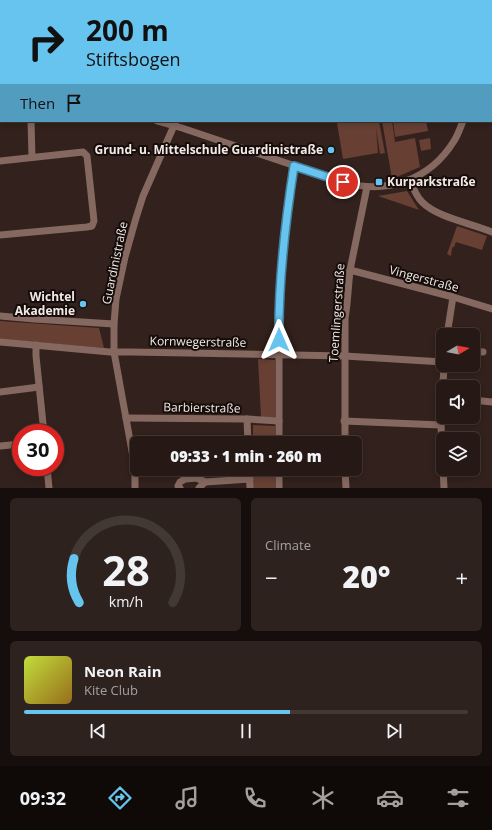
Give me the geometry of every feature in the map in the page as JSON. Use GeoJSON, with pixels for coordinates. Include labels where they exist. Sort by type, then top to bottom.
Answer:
{"type":"FeatureCollection","features":[{"type":"Feature","properties":{"kind":"street"},"geometry":{"type":"LineString","coordinates":[[31,122],[32,157]]}},
{"type":"Feature","properties":{"kind":"street"},"geometry":{"type":"LineString","coordinates":[[163,122],[175,124],[182,128],[350,184],[367,187],[394,185],[410,180],[425,172],[436,164],[446,152],[454,141],[463,122]]}},
{"type":"Feature","properties":{"kind":"street","name":"Guardinistraße"},"geometry":{"type":"LineString","coordinates":[[136,488],[135,468],[114,352],[116,298],[125,257],[143,196],[175,124]]}},
{"type":"Feature","properties":{"kind":"street"},"geometry":{"type":"LineString","coordinates":[[0,161],[83,152],[88,156],[94,220],[92,226],[87,227],[0,235]]}},
{"type":"Feature","properties":{"kind":"street"},"geometry":{"type":"LineString","coordinates":[[279,436],[280,278],[294,166]]}},
{"type":"Feature","properties":{"kind":"street"},"geometry":{"type":"LineString","coordinates":[[410,180],[414,192],[422,202],[432,210],[492,232]]}},
{"type":"Feature","properties":{"kind":"street","name":"Toemlingerstraße"},"geometry":{"type":"LineString","coordinates":[[345,436],[345,319],[350,270],[367,187]]}},
{"type":"Feature","properties":{"kind":"street","name":"Vingerstraße"},"geometry":{"type":"LineString","coordinates":[[350,270],[453,297],[492,309]]}},
{"type":"Feature","properties":{"kind":"street"},"geometry":{"type":"LineString","coordinates":[[448,328],[453,297]]}},
{"type":"Feature","properties":{"kind":"street"},"geometry":{"type":"LineString","coordinates":[[0,316],[114,324]]}},
{"type":"Feature","properties":{"kind":"street","name":"Kornwegerstraße"},"geometry":{"type":"LineString","coordinates":[[0,342],[114,352],[344,356],[436,363]]}},
{"type":"Feature","properties":{"kind":"street"},"geometry":{"type":"LineString","coordinates":[[36,345],[43,424]]}},
{"type":"Feature","properties":{"kind":"street"},"geometry":{"type":"LineString","coordinates":[[0,392],[39,387]]}},
{"type":"Feature","properties":{"kind":"street"},"geometry":{"type":"LineString","coordinates":[[480,401],[492,402]]}},
{"type":"Feature","properties":{"kind":"street","name":"Barbierstraße"},"geometry":{"type":"LineString","coordinates":[[126,418],[247,419],[278,421]]}},
{"type":"Feature","properties":{"kind":"street"},"geometry":{"type":"LineString","coordinates":[[247,419],[248,436]]}},
{"type":"Feature","properties":{"kind":"street"},"geometry":{"type":"LineString","coordinates":[[344,421],[441,425],[441,432]]}},
{"type":"Feature","properties":{"kind":"street"},"geometry":{"type":"LineString","coordinates":[[0,446],[12,445]]}},
{"type":"Feature","properties":{"kind":"street"},"geometry":{"type":"LineString","coordinates":[[48,476],[49,488]]}},
{"type":"Feature","properties":{"kind":"street"},"geometry":{"type":"LineString","coordinates":[[250,476],[250,488]]}},
{"type":"Feature","properties":{"kind":"street"},"geometry":{"type":"LineString","coordinates":[[279,476],[279,488]]}},
{"type":"Feature","properties":{"kind":"street"},"geometry":{"type":"LineString","coordinates":[[345,476],[346,488]]}},
{"type":"Feature","properties":{"kind":"street"},"geometry":{"type":"LineString","coordinates":[[443,476],[444,488]]}},
{"type":"Feature","properties":{"kind":"street"},"geometry":{"type":"LineString","coordinates":[[180,488],[178,486],[184,479],[197,478],[205,482],[250,479]]}},
{"type":"Feature","properties":{"kind":"street"},"geometry":{"type":"LineString","coordinates":[[199,488],[205,482]]}},
{"type":"Feature","properties":{"kind":"shaded area"},"geometry":{"type":"Polygon","coordinates":[[[379,122],[385,153],[380,154],[376,128],[378,153],[343,159],[337,123],[379,122]]]}},
{"type":"Feature","properties":{"kind":"shaded area"},"geometry":{"type":"Polygon","coordinates":[[[382,122],[392,122],[395,142],[415,138],[420,167],[392,179],[382,122]]]}},
{"type":"Feature","properties":{"kind":"shaded area"},"geometry":{"type":"Polygon","coordinates":[[[393,122],[426,122],[428,131],[395,137],[393,122]]]}},
{"type":"Feature","properties":{"kind":"shaded area"},"geometry":{"type":"Polygon","coordinates":[[[430,138],[431,149],[421,151],[419,140],[430,138]]]}},
{"type":"Feature","properties":{"kind":"shaded area"},"geometry":{"type":"Polygon","coordinates":[[[407,191],[419,210],[378,196],[407,191]]]}},
{"type":"Feature","properties":{"kind":"shaded area"},"geometry":{"type":"Polygon","coordinates":[[[457,226],[487,236],[482,250],[456,242],[452,248],[451,256],[447,254],[457,226]]]}},
{"type":"Feature","properties":{"kind":"shaded area"},"geometry":{"type":"Polygon","coordinates":[[[0,321],[99,328],[104,348],[0,339],[0,321]]]}},
{"type":"Feature","properties":{"kind":"shaded area"},"geometry":{"type":"Polygon","coordinates":[[[258,359],[275,360],[275,417],[261,417],[258,359]]]}},
{"type":"Feature","properties":{"kind":"shaded area"},"geometry":{"type":"Polygon","coordinates":[[[253,425],[275,426],[275,436],[253,436],[253,425]]]}},
{"type":"Feature","properties":{"kind":"shaded area"},"geometry":{"type":"Polygon","coordinates":[[[253,476],[275,476],[275,488],[253,488],[253,476]]]}},
{"type":"Feature","properties":{"kind":"place","name":"Grund- u. Mittelschule Guardinistraße"},"geometry":{"type":"Point","coordinates":[331,150]}},
{"type":"Feature","properties":{"kind":"place","name":"Kurparkstraße"},"geometry":{"type":"Point","coordinates":[379,182]}},
{"type":"Feature","properties":{"kind":"place","name":"Wichtel Akademie"},"geometry":{"type":"Point","coordinates":[83,304]}},
{"type":"Feature","properties":{"kind":"route"},"geometry":{"type":"LineString","coordinates":[[279,340],[280,278],[294,166],[343,182]]}}]}
